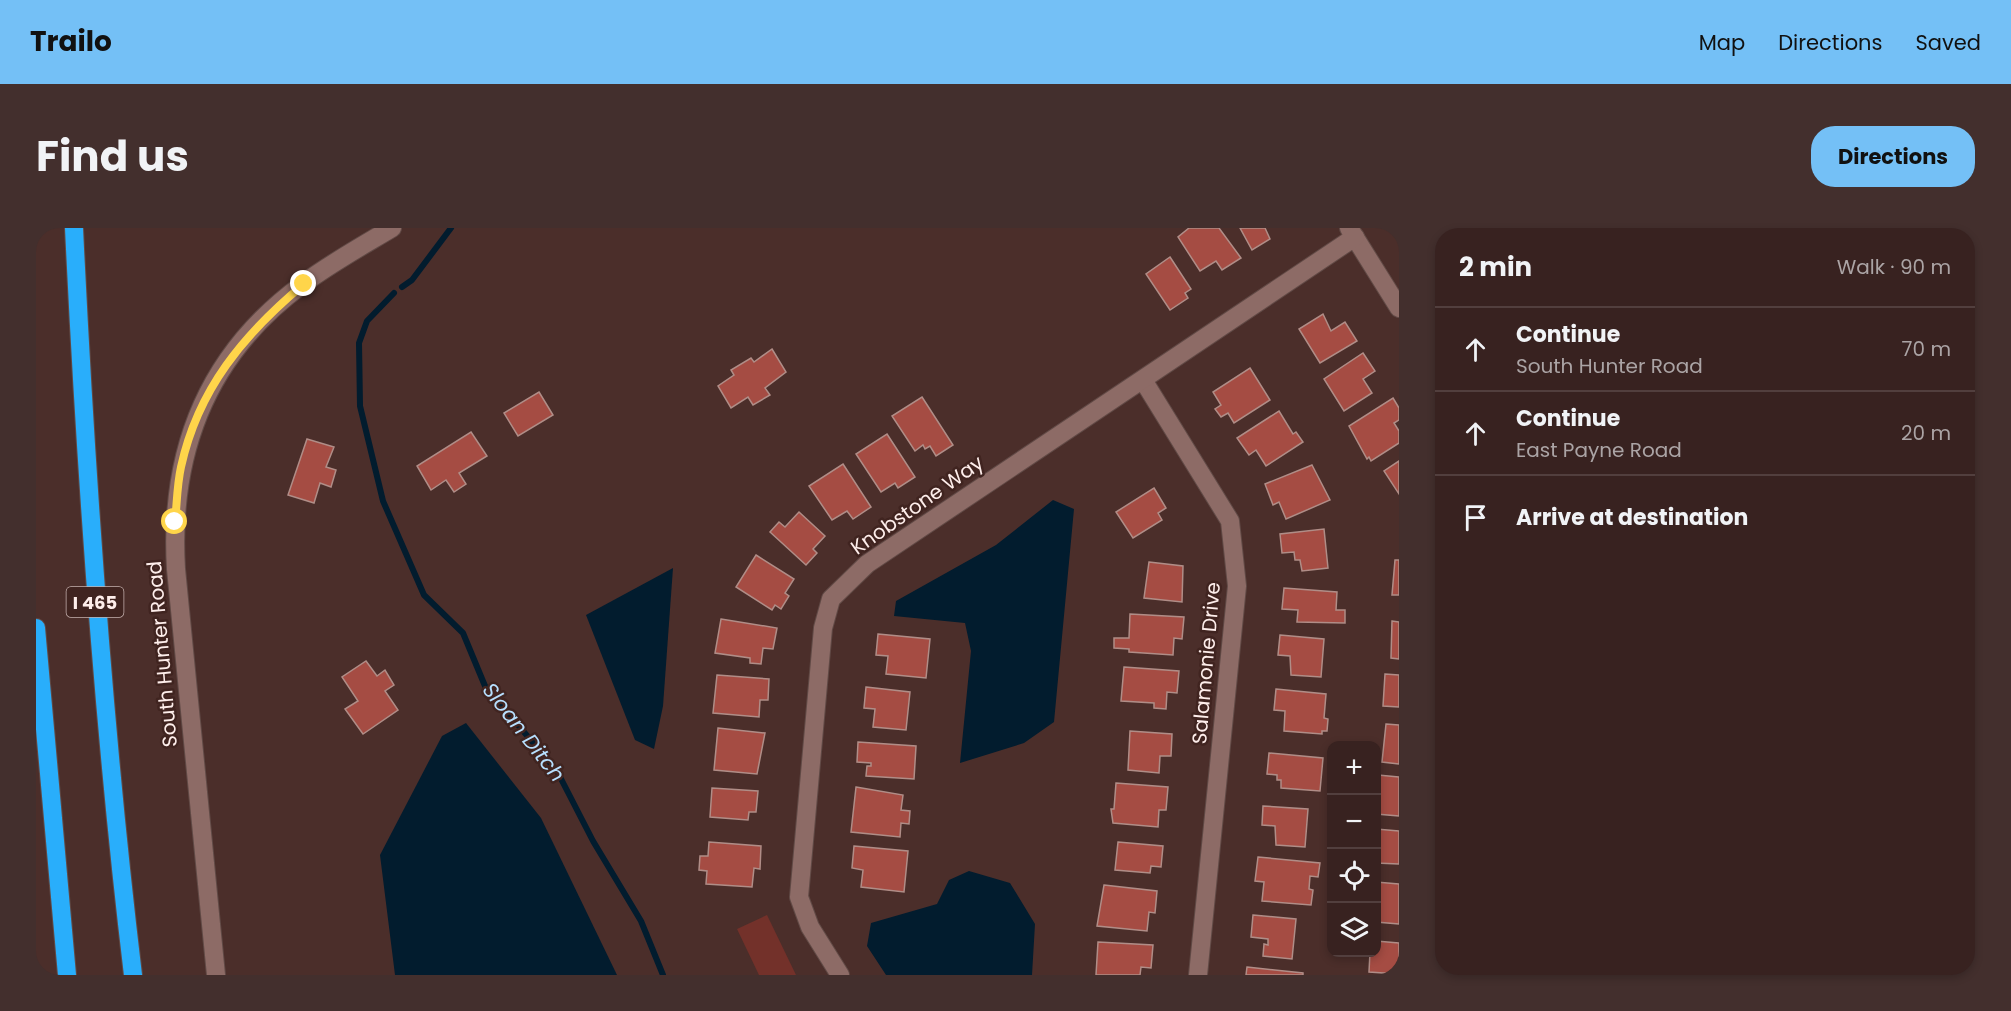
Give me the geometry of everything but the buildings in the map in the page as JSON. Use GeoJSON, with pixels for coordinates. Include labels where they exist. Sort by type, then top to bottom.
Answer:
{"type":"FeatureCollection","features":[{"type":"Feature","properties":{"kind":"highway","name":"I 465"},"geometry":{"type":"LineString","coordinates":[[74,228],[95,605],[111,792],[133,975]]}},
{"type":"Feature","properties":{"kind":"highway"},"geometry":{"type":"LineString","coordinates":[[36,628],[68,975]]}},
{"type":"Feature","properties":{"kind":"street","name":"South Hunter Road"},"geometry":{"type":"LineString","coordinates":[[216,975],[176,569],[177,495],[185,450],[201,406],[225,363],[265,317],[304,284],[392,228]]}},
{"type":"Feature","properties":{"kind":"street"},"geometry":{"type":"LineString","coordinates":[[1352,233],[1399,308]]}},
{"type":"Feature","properties":{"kind":"street","name":"Knobstone Way"},"geometry":{"type":"LineString","coordinates":[[840,975],[810,927],[800,897],[823,628],[831,599],[867,564],[1143,380],[1352,233]]}},
{"type":"Feature","properties":{"kind":"street","name":"Salamonie Drive"},"geometry":{"type":"LineString","coordinates":[[1143,380],[1230,521],[1237,586],[1198,975]]}},
{"type":"Feature","properties":{"kind":"shaded area"},"geometry":{"type":"Polygon","coordinates":[[[767,915],[796,975],[759,975],[737,929],[767,915]]]}},
{"type":"Feature","properties":{"kind":"water"},"geometry":{"type":"Polygon","coordinates":[[[1053,500],[1074,509],[1054,722],[1024,743],[960,763],[971,651],[965,623],[894,616],[896,601],[996,545],[1053,500]]]}},
{"type":"Feature","properties":{"kind":"water"},"geometry":{"type":"Polygon","coordinates":[[[673,568],[663,706],[654,749],[635,740],[586,615],[673,568]]]}},
{"type":"Feature","properties":{"kind":"water"},"geometry":{"type":"Polygon","coordinates":[[[466,723],[541,818],[617,975],[395,975],[380,855],[442,736],[466,723]]]}},
{"type":"Feature","properties":{"kind":"water"},"geometry":{"type":"Polygon","coordinates":[[[969,871],[1010,883],[1035,924],[1032,975],[886,975],[867,946],[871,923],[937,904],[949,880],[969,871]]]}},
{"type":"Feature","properties":{"kind":"waterway","name":"Sloan Ditch"},"geometry":{"type":"LineString","coordinates":[[402,287],[412,280],[451,228]]}},
{"type":"Feature","properties":{"kind":"waterway","name":"Sloan Ditch"},"geometry":{"type":"LineString","coordinates":[[394,293],[367,321],[359,343],[360,406],[383,501],[424,595],[463,633],[485,686],[557,771],[593,841],[641,921],[663,975]]}},
{"type":"Feature","properties":{"kind":"route"},"geometry":{"type":"LineString","coordinates":[[175,522],[181,468],[194,423],[205,398],[231,355],[265,317],[304,284]]}}]}
